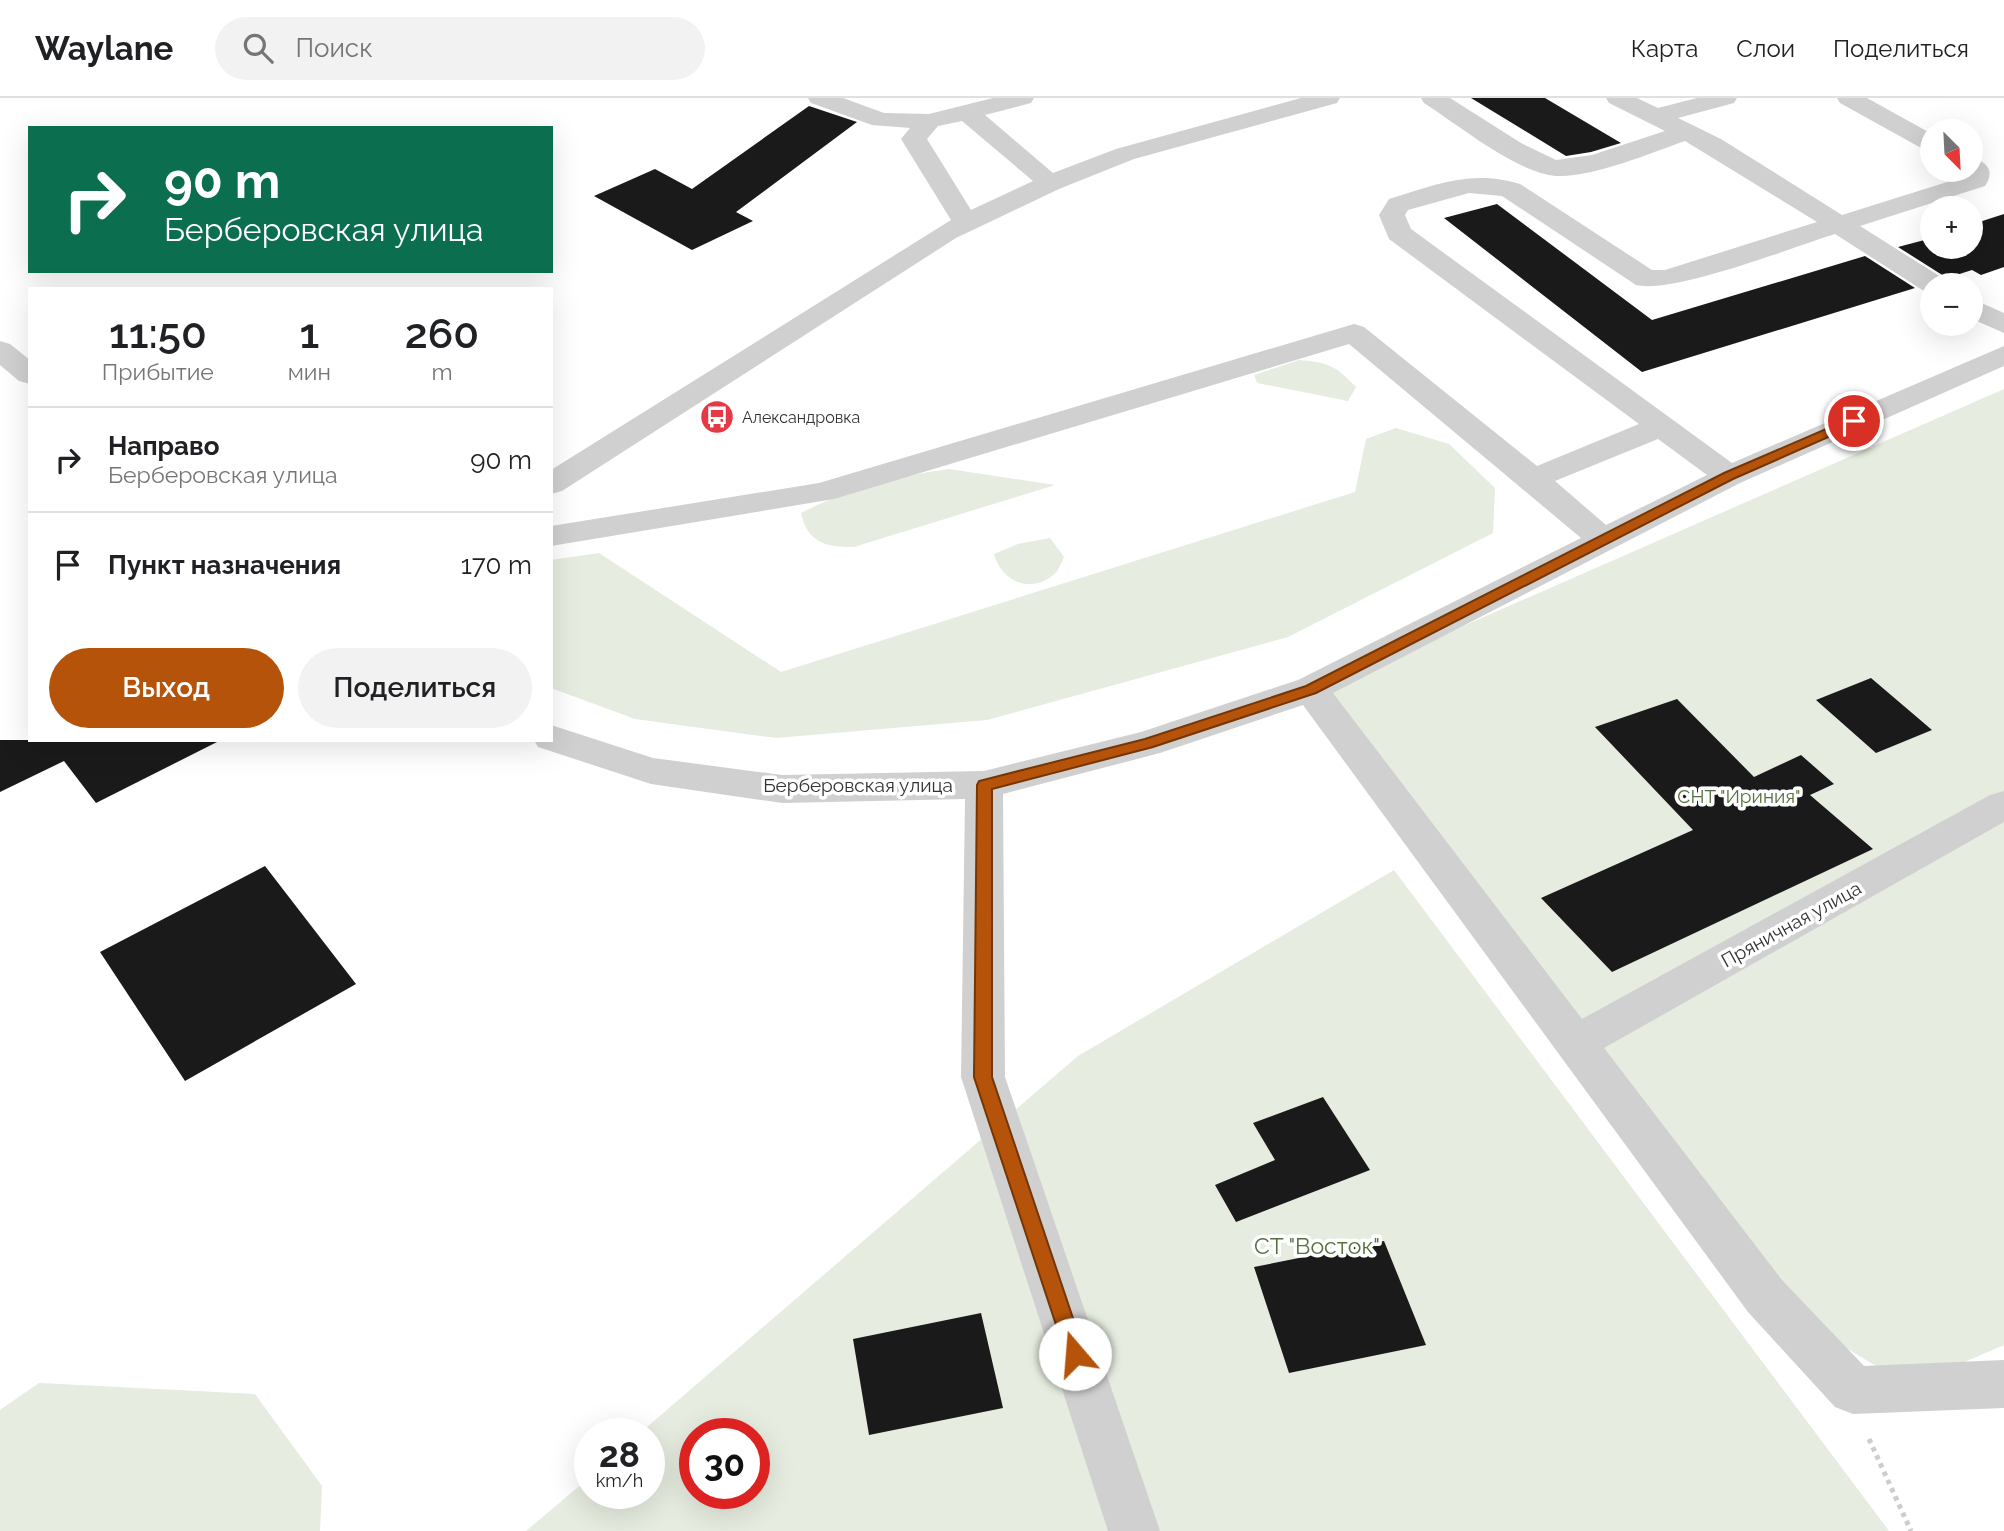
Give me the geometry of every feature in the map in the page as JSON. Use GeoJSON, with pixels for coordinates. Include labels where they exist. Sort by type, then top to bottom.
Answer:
{"type":"FeatureCollection","features":[{"type":"Feature","properties":{"kind":"street"},"geometry":{"type":"LineString","coordinates":[[820,98],[881,120],[929,121],[1022,98]]}},
{"type":"Feature","properties":{"kind":"street"},"geometry":{"type":"LineString","coordinates":[[553,483],[934,240],[966,223],[1050,183],[1125,155],[1328,98]]}},
{"type":"Feature","properties":{"kind":"street"},"geometry":{"type":"LineString","coordinates":[[1433,98],[1532,159],[1554,168],[1575,168],[1689,131]]}},
{"type":"Feature","properties":{"kind":"street"},"geometry":{"type":"LineString","coordinates":[[1618,98],[1689,131],[1920,276]]}},
{"type":"Feature","properties":{"kind":"street"},"geometry":{"type":"LineString","coordinates":[[1654,117],[1725,98]]}},
{"type":"Feature","properties":{"kind":"street"},"geometry":{"type":"LineString","coordinates":[[1849,98],[1920,137]]}},
{"type":"Feature","properties":{"kind":"street"},"geometry":{"type":"LineString","coordinates":[[967,112],[1050,183]]}},
{"type":"Feature","properties":{"kind":"street"},"geometry":{"type":"LineString","coordinates":[[929,121],[914,139],[966,223]]}},
{"type":"Feature","properties":{"kind":"street"},"geometry":{"type":"LineString","coordinates":[[1729,476],[1399,233],[1392,215],[1398,205],[1474,183],[1498,184],[1646,279],[1667,278],[1973,182]]}},
{"type":"Feature","properties":{"kind":"street"},"geometry":{"type":"LineString","coordinates":[[1983,313],[2004,324]]}},
{"type":"Feature","properties":{"kind":"street"},"geometry":{"type":"LineString","coordinates":[[553,536],[823,492],[1354,333],[1533,479],[1604,541]]}},
{"type":"Feature","properties":{"kind":"street"},"geometry":{"type":"LineString","coordinates":[[0,351],[28,373]]}},
{"type":"Feature","properties":{"kind":"street","name":"Берберовская улица"},"geometry":{"type":"LineString","coordinates":[[553,739],[651,771],[782,789],[984,785],[1147,744],[1311,689],[1729,476],[2004,355]]}},
{"type":"Feature","properties":{"kind":"street"},"geometry":{"type":"LineString","coordinates":[[1533,479],[1660,427]]}},
{"type":"Feature","properties":{"kind":"street"},"geometry":{"type":"LineString","coordinates":[[1311,689],[1765,1296],[1853,1390],[2004,1384]]}},
{"type":"Feature","properties":{"kind":"street"},"geometry":{"type":"LineString","coordinates":[[984,785],[983,1077],[1133,1531]]}},
{"type":"Feature","properties":{"kind":"street","name":"Пряничная улица"},"geometry":{"type":"LineString","coordinates":[[1577,1042],[2004,805]]}},
{"type":"Feature","properties":{"kind":"path"},"geometry":{"type":"LineString","coordinates":[[1853,1390],[1875,1458],[1911,1531]]}},
{"type":"Feature","properties":{"kind":"green space"},"geometry":{"type":"Polygon","coordinates":[[[1299,360],[1325,364],[1343,374],[1356,387],[1348,401],[1257,383],[1254,375],[1299,360]]]}},
{"type":"Feature","properties":{"kind":"green space","name":"СНТ \"Ириния\""},"geometry":{"type":"Polygon","coordinates":[[[2004,389],[2004,1345],[1909,1386],[1805,1323],[1322,688],[2004,389]]]}},
{"type":"Feature","properties":{"kind":"green space"},"geometry":{"type":"Polygon","coordinates":[[[1396,428],[1449,444],[1495,488],[1493,533],[1288,637],[987,720],[776,738],[635,719],[553,689],[553,560],[599,553],[781,672],[1355,492],[1366,439],[1396,428]]]}},
{"type":"Feature","properties":{"kind":"green space"},"geometry":{"type":"Polygon","coordinates":[[[949,469],[1055,485],[854,547],[834,546],[819,541],[804,523],[801,513],[854,490],[910,475],[949,469]]]}},
{"type":"Feature","properties":{"kind":"green space"},"geometry":{"type":"Polygon","coordinates":[[[1050,538],[1064,557],[1056,573],[1034,584],[1017,582],[1009,577],[994,554],[1018,544],[1050,538]]]}},
{"type":"Feature","properties":{"kind":"green space","name":"СТ \"Восток\""},"geometry":{"type":"Polygon","coordinates":[[[1394,870],[1889,1531],[526,1531],[574,1490],[574,1509],[665,1509],[665,1418],[657,1418],[1078,1056],[1394,870]]]}},
{"type":"Feature","properties":{"kind":"green space"},"geometry":{"type":"Polygon","coordinates":[[[39,1383],[255,1394],[322,1486],[320,1531],[0,1531],[0,1410],[39,1383]]]}},
{"type":"Feature","properties":{"kind":"building"},"geometry":{"type":"Polygon","coordinates":[[[1471,98],[1545,98],[1621,143],[1566,156],[1471,98]]]}},
{"type":"Feature","properties":{"kind":"building"},"geometry":{"type":"Polygon","coordinates":[[[809,106],[857,122],[736,212],[753,221],[692,250],[594,196],[655,169],[692,189],[809,106]]]}},
{"type":"Feature","properties":{"kind":"building"},"geometry":{"type":"Polygon","coordinates":[[[1497,204],[1652,320],[1865,256],[1915,288],[1642,372],[1444,218],[1497,204]]]}},
{"type":"Feature","properties":{"kind":"building"},"geometry":{"type":"Polygon","coordinates":[[[2004,214],[2004,267],[1983,274],[1972,270],[1963,273],[1939,273],[1898,247],[1920,241],[1920,259],[1983,259],[1983,221],[2004,214]]]}},
{"type":"Feature","properties":{"kind":"building"},"geometry":{"type":"Polygon","coordinates":[[[1871,678],[1932,730],[1876,753],[1816,700],[1871,678]]]}},
{"type":"Feature","properties":{"kind":"building"},"geometry":{"type":"Polygon","coordinates":[[[1677,699],[1754,777],[1801,755],[1834,784],[1810,795],[1873,849],[1612,972],[1541,898],[1693,830],[1595,727],[1677,699]]]}},
{"type":"Feature","properties":{"kind":"building"},"geometry":{"type":"Polygon","coordinates":[[[0,740],[217,742],[96,803],[64,761],[0,792],[0,740]]]}},
{"type":"Feature","properties":{"kind":"building"},"geometry":{"type":"Polygon","coordinates":[[[265,866],[356,984],[185,1081],[100,952],[265,866]]]}},
{"type":"Feature","properties":{"kind":"building"},"geometry":{"type":"Polygon","coordinates":[[[1323,1097],[1370,1170],[1236,1222],[1215,1185],[1275,1160],[1253,1123],[1323,1097]]]}},
{"type":"Feature","properties":{"kind":"building"},"geometry":{"type":"Polygon","coordinates":[[[1384,1241],[1426,1345],[1289,1373],[1254,1267],[1384,1241]]]}},
{"type":"Feature","properties":{"kind":"building"},"geometry":{"type":"Polygon","coordinates":[[[981,1313],[1003,1408],[869,1435],[853,1339],[981,1313]]]}},
{"type":"Feature","properties":{"kind":"place","name":"Александровка"},"geometry":{"type":"Point","coordinates":[717,417]}},
{"type":"Feature","properties":{"kind":"route"},"geometry":{"type":"LineString","coordinates":[[1075,1354],[983,1077],[984,785],[1147,744],[1311,689],[1729,476],[1854,421]]}}]}
